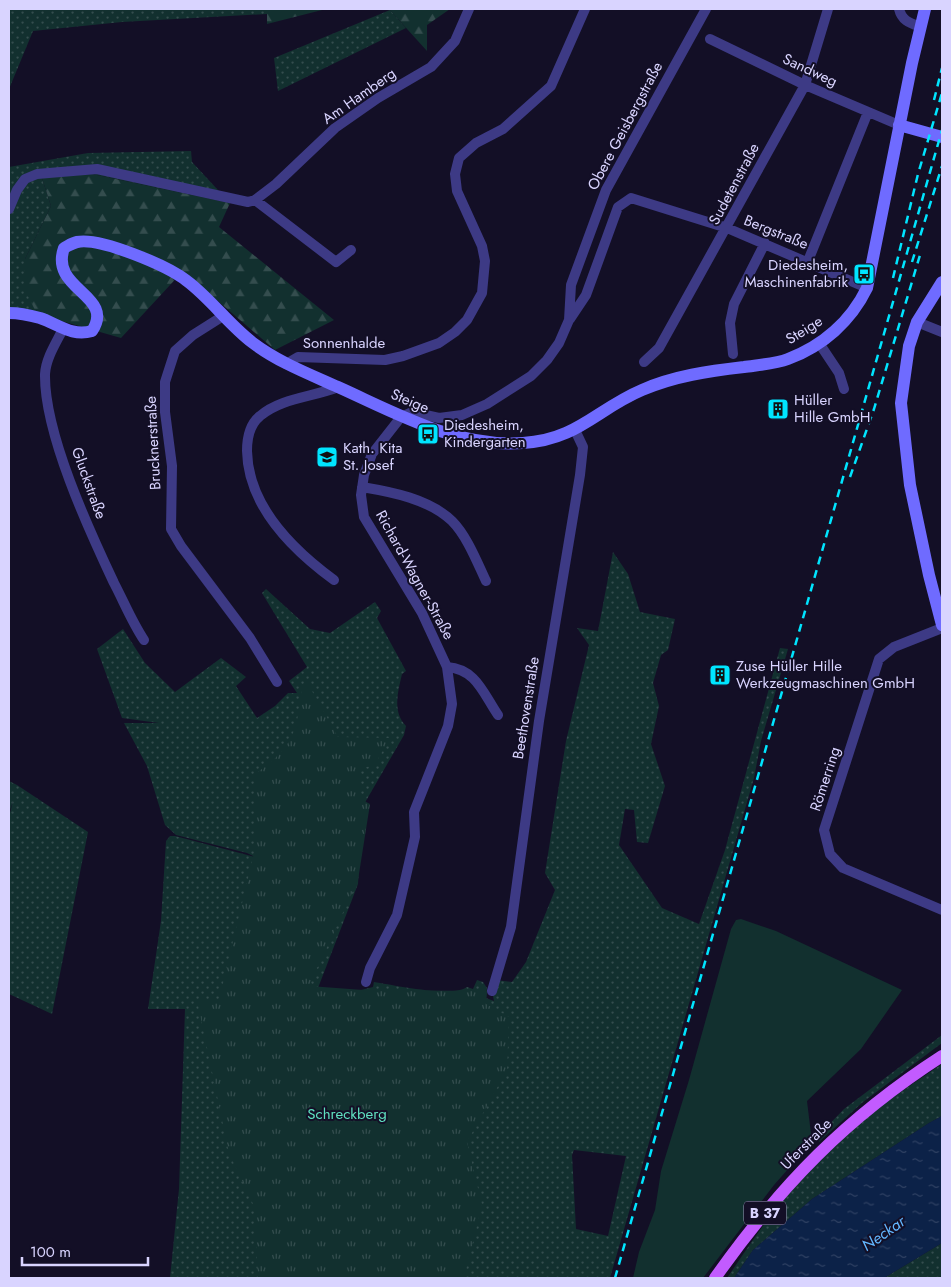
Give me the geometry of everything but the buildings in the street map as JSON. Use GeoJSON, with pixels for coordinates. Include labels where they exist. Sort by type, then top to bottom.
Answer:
{"type":"FeatureCollection","features":[{"type":"Feature","properties":{"kind":"main road","name":"Uferstraße"},"geometry":{"type":"LineString","coordinates":[[715,1278],[744,1238],[819,1152],[879,1099],[942,1056]]}},
{"type":"Feature","properties":{"kind":"street","name":"Am Hamberg"},"geometry":{"type":"LineString","coordinates":[[255,200],[276,184],[336,128],[378,98],[431,67],[456,42],[469,9]]}},
{"type":"Feature","properties":{"kind":"street","name":"Sonnenhalde"},"geometry":{"type":"LineString","coordinates":[[286,364],[298,357],[384,360],[403,356],[439,343],[455,332],[467,320],[482,293],[485,261],[482,246],[457,191],[455,174],[459,158],[476,143],[503,129],[551,86],[585,9]]}},
{"type":"Feature","properties":{"kind":"street","name":"Obere Geisbergstraße"},"geometry":{"type":"LineString","coordinates":[[401,417],[412,412],[439,418],[462,415],[487,404],[531,376],[547,360],[559,343],[570,320],[571,285],[606,190],[706,9]]}},
{"type":"Feature","properties":{"kind":"street","name":"Sudetenstraße"},"geometry":{"type":"LineString","coordinates":[[644,362],[659,348],[805,84],[828,9]]}},
{"type":"Feature","properties":{"kind":"street"},"geometry":{"type":"LineString","coordinates":[[899,9],[901,16],[908,23],[921,27]]}},
{"type":"Feature","properties":{"kind":"street","name":"Steige"},"geometry":{"type":"LineString","coordinates":[[9,313],[24,314],[42,319],[75,333],[92,330],[97,323],[98,314],[95,306],[64,273],[60,265],[64,248],[78,242],[115,247],[164,267],[187,280],[253,343],[286,364],[401,417],[442,431],[493,441],[522,443],[555,439],[575,430],[615,404],[663,382],[710,371],[787,360],[819,343],[841,326],[858,306],[867,288],[904,126],[925,9]]}},
{"type":"Feature","properties":{"kind":"street","name":"Sandweg"},"geometry":{"type":"LineString","coordinates":[[710,39],[805,84],[904,126]]}},
{"type":"Feature","properties":{"kind":"street"},"geometry":{"type":"LineString","coordinates":[[808,261],[868,112]]}},
{"type":"Feature","properties":{"kind":"street"},"geometry":{"type":"LineString","coordinates":[[904,126],[942,137]]}},
{"type":"Feature","properties":{"kind":"street"},"geometry":{"type":"LineString","coordinates":[[9,209],[17,190],[25,179],[37,174],[97,169],[248,202],[255,200],[336,262],[351,250]]}},
{"type":"Feature","properties":{"kind":"street","name":"Bergstraße"},"geometry":{"type":"LineString","coordinates":[[570,320],[586,295],[618,207],[631,198],[727,228],[808,261],[867,288]]}},
{"type":"Feature","properties":{"kind":"street"},"geometry":{"type":"LineString","coordinates":[[733,354],[730,323],[734,304],[765,243]]}},
{"type":"Feature","properties":{"kind":"street"},"geometry":{"type":"LineString","coordinates":[[942,282],[917,322],[909,346],[901,403],[910,485],[929,575],[942,624]]}},
{"type":"Feature","properties":{"kind":"street","name":"Brucknerstraße"},"geometry":{"type":"LineString","coordinates":[[223,316],[193,335],[175,351],[165,382],[165,412],[172,466],[171,529],[181,546],[250,638],[277,682]]}},
{"type":"Feature","properties":{"kind":"street"},"geometry":{"type":"LineString","coordinates":[[917,322],[942,332]]}},
{"type":"Feature","properties":{"kind":"street","name":"Gluckstraße"},"geometry":{"type":"LineString","coordinates":[[63,329],[51,351],[45,372],[46,397],[56,434],[94,540],[144,640]]}},
{"type":"Feature","properties":{"kind":"street"},"geometry":{"type":"LineString","coordinates":[[819,343],[838,373],[844,388]]}},
{"type":"Feature","properties":{"kind":"street"},"geometry":{"type":"LineString","coordinates":[[334,580],[304,558],[281,532],[264,507],[253,484],[249,469],[247,438],[258,417],[277,404],[338,387]]}},
{"type":"Feature","properties":{"kind":"street","name":"Richard-Wagner-Straße"},"geometry":{"type":"LineString","coordinates":[[366,982],[370,968],[397,915],[415,837],[414,812],[448,726],[452,704],[447,667],[411,592],[364,517],[360,495],[364,474],[372,454],[401,417]]}},
{"type":"Feature","properties":{"kind":"street","name":"Beethovenstraße"},"geometry":{"type":"LineString","coordinates":[[492,991],[511,927],[539,721],[580,475],[583,447],[575,430]]}},
{"type":"Feature","properties":{"kind":"street"},"geometry":{"type":"LineString","coordinates":[[362,487],[391,492],[431,506],[452,521],[470,548],[486,581]]}},
{"type":"Feature","properties":{"kind":"street","name":"Römerring"},"geometry":{"type":"LineString","coordinates":[[942,628],[894,647],[879,659],[824,830],[830,854],[842,868],[942,910]]}},
{"type":"Feature","properties":{"kind":"street"},"geometry":{"type":"LineString","coordinates":[[447,667],[462,668],[473,676],[498,715]]}},
{"type":"Feature","properties":{"kind":"green space"},"geometry":{"type":"Polygon","coordinates":[[[9,9],[267,9],[267,14],[122,22],[33,31],[9,89],[9,9]]]}},
{"type":"Feature","properties":{"kind":"green space"},"geometry":{"type":"Polygon","coordinates":[[[267,9],[326,9],[267,24],[267,9]]]}},
{"type":"Feature","properties":{"kind":"green space"},"geometry":{"type":"Polygon","coordinates":[[[389,9],[450,9],[427,25],[427,51],[389,9]]]}},
{"type":"Feature","properties":{"kind":"green space"},"geometry":{"type":"Polygon","coordinates":[[[390,10],[406,28],[278,91],[274,58],[390,10]]]}},
{"type":"Feature","properties":{"kind":"green space"},"geometry":{"type":"Polygon","coordinates":[[[191,151],[192,162],[230,203],[92,174],[42,178],[51,206],[25,259],[37,314],[9,307],[9,167],[88,153],[191,151]]]}},
{"type":"Feature","properties":{"kind":"green space"},"geometry":{"type":"Polygon","coordinates":[[[92,174],[230,203],[219,227],[334,320],[275,350],[183,271],[121,338],[37,314],[24,288],[25,259],[51,206],[42,178],[92,174]]]}},
{"type":"Feature","properties":{"kind":"green space"},"geometry":{"type":"Polygon","coordinates":[[[613,552],[628,574],[640,612],[675,619],[668,650],[661,655],[653,683],[659,706],[651,744],[665,786],[648,843],[637,842],[634,810],[625,809],[619,845],[662,908],[699,924],[725,850],[780,648],[788,649],[761,741],[754,778],[610,1278],[170,1278],[179,1189],[185,1009],[148,1009],[161,921],[166,841],[170,836],[175,836],[255,857],[247,853],[176,835],[165,825],[147,766],[124,723],[159,723],[122,718],[97,649],[123,629],[145,663],[175,692],[221,658],[246,677],[236,686],[257,718],[275,706],[288,693],[297,693],[289,681],[307,667],[262,593],[266,589],[310,629],[330,633],[375,602],[381,611],[377,618],[406,671],[402,674],[397,701],[399,714],[406,726],[404,735],[363,806],[358,884],[318,988],[353,992],[373,987],[374,982],[422,990],[449,991],[467,987],[473,989],[477,980],[483,982],[487,988],[486,998],[494,1001],[492,991],[495,980],[512,982],[526,962],[555,890],[545,873],[566,741],[589,645],[577,628],[598,631],[613,552]],[[574,1150],[572,1155],[576,1229],[608,1236],[626,1156],[574,1150]]]}},
{"type":"Feature","properties":{"kind":"green space","name":"Schreckberg"},"geometry":{"type":"Polygon","coordinates":[[[308,684],[338,737],[390,738],[374,766],[359,768],[359,798],[370,804],[358,880],[309,986],[363,990],[487,991],[486,1004],[509,1017],[507,1070],[467,1142],[482,1205],[464,1278],[258,1278],[254,1206],[229,1153],[197,1000],[219,1000],[255,849],[255,774],[286,746],[295,727],[302,686],[308,684]]]}},
{"type":"Feature","properties":{"kind":"green space"},"geometry":{"type":"Polygon","coordinates":[[[9,781],[88,832],[52,1014],[9,994],[9,817],[13,801],[9,813],[9,781]]]}},
{"type":"Feature","properties":{"kind":"green space"},"geometry":{"type":"Polygon","coordinates":[[[741,919],[776,931],[902,990],[861,1049],[807,1101],[812,1142],[774,1185],[703,1278],[633,1278],[639,1252],[655,1210],[661,1171],[689,1080],[731,929],[736,920],[741,919]]]}},
{"type":"Feature","properties":{"kind":"green space"},"geometry":{"type":"Polygon","coordinates":[[[942,1035],[942,1043],[863,1102],[819,1142],[817,1137],[844,1109],[942,1035]]]}},
{"type":"Feature","properties":{"kind":"green space"},"geometry":{"type":"Polygon","coordinates":[[[942,1064],[942,1116],[812,1199],[753,1250],[734,1278],[727,1278],[756,1235],[798,1181],[825,1153],[873,1112],[942,1064]]]}},
{"type":"Feature","properties":{"kind":"green space"},"geometry":{"type":"Polygon","coordinates":[[[942,1243],[942,1278],[884,1278],[942,1243]]]}},
{"type":"Feature","properties":{"kind":"water","name":"Neckar"},"geometry":{"type":"Polygon","coordinates":[[[942,1116],[942,1243],[884,1278],[734,1278],[753,1250],[812,1199],[942,1116]]]}},
{"type":"Feature","properties":{"kind":"railway"},"geometry":{"type":"LineString","coordinates":[[934,100],[942,68]]}},
{"type":"Feature","properties":{"kind":"railway"},"geometry":{"type":"LineString","coordinates":[[893,278],[918,174],[942,93]]}},
{"type":"Feature","properties":{"kind":"railway"},"geometry":{"type":"LineString","coordinates":[[615,1278],[942,130]]}},
{"type":"Feature","properties":{"kind":"railway"},"geometry":{"type":"LineString","coordinates":[[912,262],[942,166]]}},
{"type":"Feature","properties":{"kind":"railway"},"geometry":{"type":"LineString","coordinates":[[850,477],[874,409],[920,255]]}},
{"type":"Feature","properties":{"kind":"place","name":"Diedesheim, Maschinenfabrik"},"geometry":{"type":"Point","coordinates":[864,274]}},
{"type":"Feature","properties":{"kind":"place","name":"Hüller Hille GmbH"},"geometry":{"type":"Point","coordinates":[778,409]}},
{"type":"Feature","properties":{"kind":"place","name":"Diedesheim, Kindergarten"},"geometry":{"type":"Point","coordinates":[428,434]}},
{"type":"Feature","properties":{"kind":"place","name":"Kath. Kita St. Josef"},"geometry":{"type":"Point","coordinates":[327,457]}},
{"type":"Feature","properties":{"kind":"place","name":"Zuse Hüller Hille Werkzeugmaschinen GmbH"},"geometry":{"type":"Point","coordinates":[720,675]}}]}
